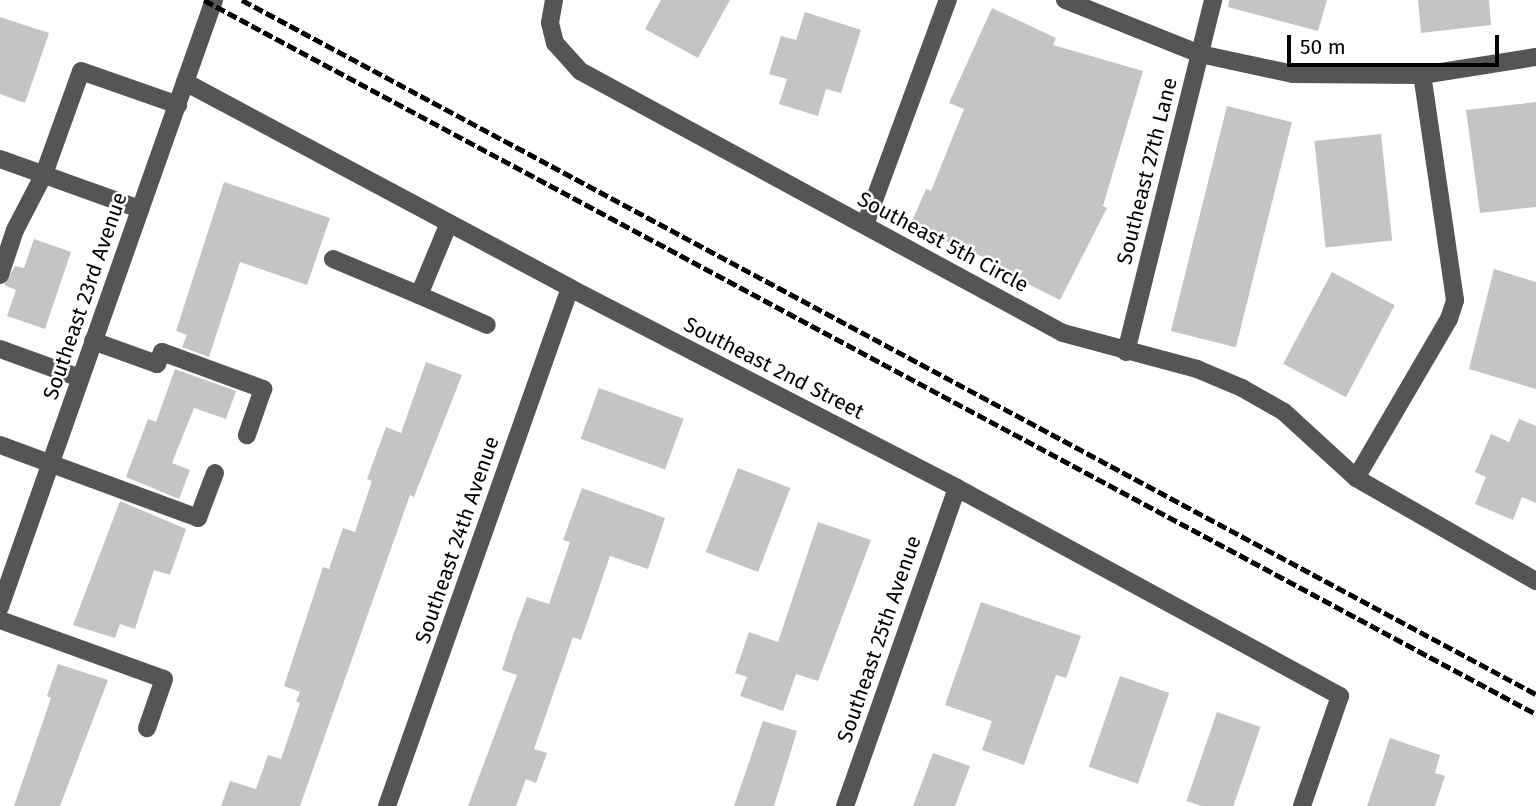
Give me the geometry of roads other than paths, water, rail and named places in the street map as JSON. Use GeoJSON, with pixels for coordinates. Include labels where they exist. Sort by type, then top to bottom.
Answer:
{"type":"FeatureCollection","features":[{"type":"Feature","properties":{"kind":"street","name":"Southeast 23rd Avenue"},"geometry":{"type":"LineString","coordinates":[[0,607],[214,0]]}},
{"type":"Feature","properties":{"kind":"street","name":"Southeast 5th Circle"},"geometry":{"type":"LineString","coordinates":[[554,0],[550,23],[555,43],[580,71],[1063,333],[1196,369],[1242,388],[1293,420],[1356,478],[1536,581]]}},
{"type":"Feature","properties":{"kind":"street"},"geometry":{"type":"LineString","coordinates":[[865,225],[948,0]]}},
{"type":"Feature","properties":{"kind":"street"},"geometry":{"type":"LineString","coordinates":[[1065,0],[1200,54],[1293,75],[1422,75],[1536,57]]}},
{"type":"Feature","properties":{"kind":"street","name":"Southeast 27th Lane"},"geometry":{"type":"LineString","coordinates":[[1126,352],[1213,0]]}},
{"type":"Feature","properties":{"kind":"street"},"geometry":{"type":"LineString","coordinates":[[0,275],[15,230],[44,174],[81,71],[177,105]]}},
{"type":"Feature","properties":{"kind":"street"},"geometry":{"type":"LineString","coordinates":[[1356,478],[1455,300],[1422,75]]}},
{"type":"Feature","properties":{"kind":"street","name":"Southeast 2nd Street"},"geometry":{"type":"LineString","coordinates":[[185,82],[570,288],[957,488],[1340,696],[1301,806]]}},
{"type":"Feature","properties":{"kind":"street"},"geometry":{"type":"LineString","coordinates":[[0,159],[140,209]]}},
{"type":"Feature","properties":{"kind":"street"},"geometry":{"type":"LineString","coordinates":[[419,295],[449,223]]}},
{"type":"Feature","properties":{"kind":"street"},"geometry":{"type":"LineString","coordinates":[[333,259],[487,325]]}},
{"type":"Feature","properties":{"kind":"street","name":"Southeast 24th Avenue"},"geometry":{"type":"LineString","coordinates":[[387,806],[570,288]]}},
{"type":"Feature","properties":{"kind":"street"},"geometry":{"type":"LineString","coordinates":[[93,341],[158,364],[162,352],[263,389],[247,435]]}},
{"type":"Feature","properties":{"kind":"street"},"geometry":{"type":"LineString","coordinates":[[0,349],[80,378]]}},
{"type":"Feature","properties":{"kind":"street"},"geometry":{"type":"LineString","coordinates":[[0,445],[198,518],[215,473]]}},
{"type":"Feature","properties":{"kind":"street","name":"Southeast 25th Avenue"},"geometry":{"type":"LineString","coordinates":[[845,806],[957,488]]}},
{"type":"Feature","properties":{"kind":"street"},"geometry":{"type":"LineString","coordinates":[[0,620],[164,679],[147,727]]}},
{"type":"Feature","properties":{"kind":"railway"},"geometry":{"type":"LineString","coordinates":[[204,0],[1536,714]]}},
{"type":"Feature","properties":{"kind":"railway"},"geometry":{"type":"LineString","coordinates":[[242,0],[1536,694]]}}]}
